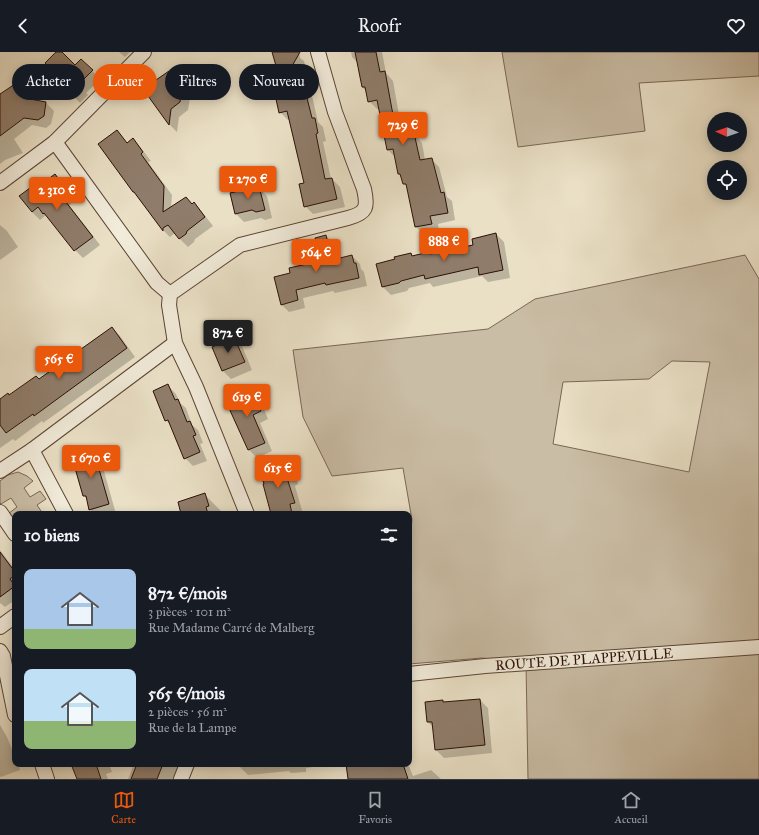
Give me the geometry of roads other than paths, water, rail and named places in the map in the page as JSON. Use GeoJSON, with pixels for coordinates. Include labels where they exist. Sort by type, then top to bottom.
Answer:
{"type":"FeatureCollection","features":[{"type":"Feature","properties":{"kind":"street"},"geometry":{"type":"LineString","coordinates":[[0,183],[55,142],[144,52]]}},
{"type":"Feature","properties":{"kind":"street"},"geometry":{"type":"LineString","coordinates":[[247,511],[196,387],[175,343],[169,305],[170,294],[240,245],[348,218],[358,215],[365,209],[366,200],[364,189],[335,112],[318,52]]}},
{"type":"Feature","properties":{"kind":"street"},"geometry":{"type":"LineString","coordinates":[[55,142],[157,283],[170,294]]}},
{"type":"Feature","properties":{"kind":"street"},"geometry":{"type":"LineString","coordinates":[[0,471],[32,450],[175,343]]}},
{"type":"Feature","properties":{"kind":"street"},"geometry":{"type":"LineString","coordinates":[[32,450],[64,511]]}},
{"type":"Feature","properties":{"kind":"street"},"geometry":{"type":"LineString","coordinates":[[0,512],[12,530]]}},
{"type":"Feature","properties":{"kind":"street"},"geometry":{"type":"LineString","coordinates":[[0,627],[12,618]]}},
{"type":"Feature","properties":{"kind":"street","name":"ROUTE DE PLAPPEVILLE"},"geometry":{"type":"LineString","coordinates":[[412,674],[485,666],[759,647]]}},
{"type":"Feature","properties":{"kind":"street"},"geometry":{"type":"LineString","coordinates":[[0,651],[3,656],[12,700]]}},
{"type":"Feature","properties":{"kind":"street"},"geometry":{"type":"LineString","coordinates":[[43,767],[47,779]]}},
{"type":"Feature","properties":{"kind":"street"},"geometry":{"type":"LineString","coordinates":[[181,779],[186,767]]}}]}
